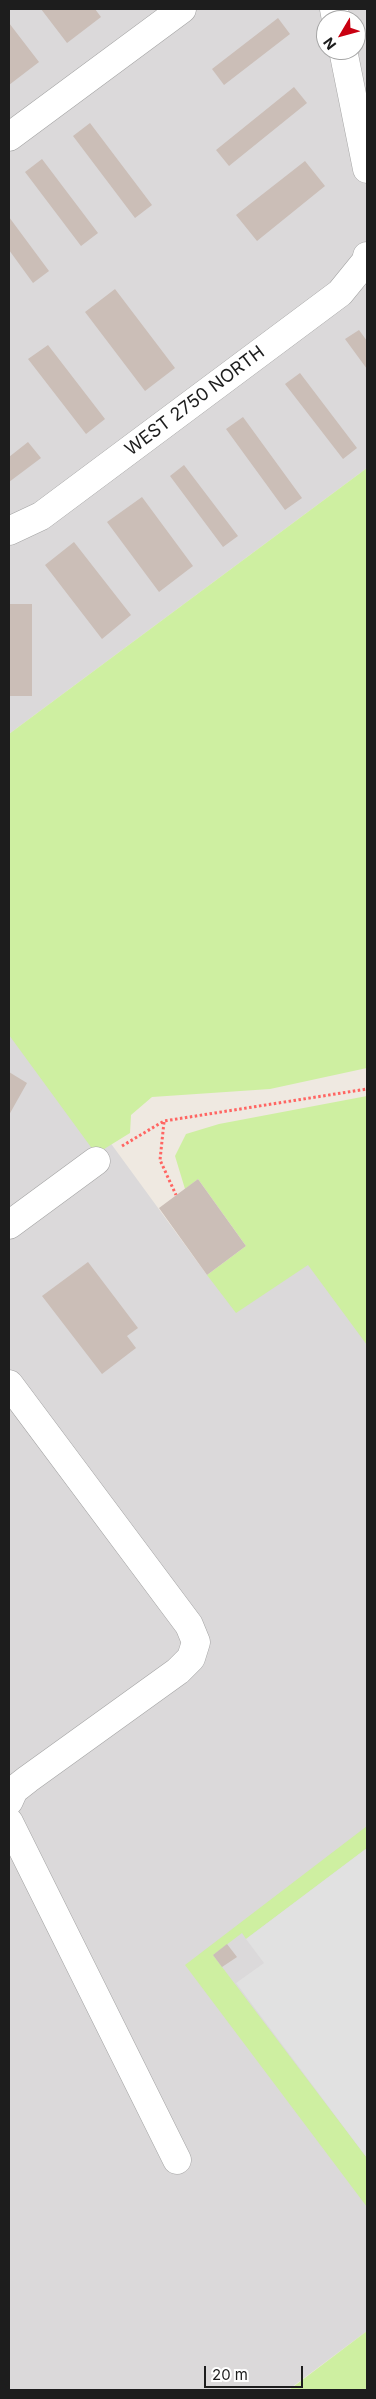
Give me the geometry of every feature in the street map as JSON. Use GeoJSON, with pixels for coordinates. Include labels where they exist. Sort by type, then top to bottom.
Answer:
{"type":"FeatureCollection","features":[{"type":"Feature","properties":{"kind":"street"},"geometry":{"type":"LineString","coordinates":[[9,137],[182,9]]}},
{"type":"Feature","properties":{"kind":"street"},"geometry":{"type":"LineString","coordinates":[[345,60],[367,169]]}},
{"type":"Feature","properties":{"kind":"street","name":"WEST 2750 NORTH"},"geometry":{"type":"LineString","coordinates":[[9,531],[41,516],[340,293],[366,261],[367,256]]}},
{"type":"Feature","properties":{"kind":"street"},"geometry":{"type":"LineString","coordinates":[[9,1226],[96,1162]]}},
{"type":"Feature","properties":{"kind":"street"},"geometry":{"type":"LineString","coordinates":[[9,1384],[189,1625],[196,1642],[192,1658],[178,1671],[28,1778],[14,1790],[9,1801]]}},
{"type":"Feature","properties":{"kind":"street"},"geometry":{"type":"LineString","coordinates":[[9,1822],[177,2160]]}},
{"type":"Feature","properties":{"kind":"path"},"geometry":{"type":"LineString","coordinates":[[96,1162],[164,1121],[367,1089]]}},
{"type":"Feature","properties":{"kind":"path"},"geometry":{"type":"LineString","coordinates":[[164,1121],[160,1160],[176,1196]]}},
{"type":"Feature","properties":{"kind":"shaded area"},"geometry":{"type":"Polygon","coordinates":[[[9,9],[367,9],[367,468],[9,734],[9,9]]]}},
{"type":"Feature","properties":{"kind":"shaded area"},"geometry":{"type":"Polygon","coordinates":[[[9,1004],[207,1275],[345,1235],[367,1266],[367,2331],[288,2390],[9,2390],[9,1004]]]}},
{"type":"Feature","properties":{"kind":"shaded area"},"geometry":{"type":"Polygon","coordinates":[[[367,1848],[367,2158],[236,1983],[264,1963],[246,1939],[367,1848]]]}},
{"type":"Feature","properties":{"kind":"green space"},"geometry":{"type":"Polygon","coordinates":[[[367,468],[367,1068],[270,1089],[152,1097],[131,1115],[130,1133],[96,1154],[9,1035],[9,734],[367,468]]]}},
{"type":"Feature","properties":{"kind":"green space"},"geometry":{"type":"Polygon","coordinates":[[[367,1096],[367,1345],[308,1265],[236,1313],[207,1275],[246,1246],[198,1179],[185,1189],[175,1156],[186,1134],[219,1124],[367,1096]]]}},
{"type":"Feature","properties":{"kind":"green space"},"geometry":{"type":"Polygon","coordinates":[[[367,1826],[367,1848],[246,1939],[242,1933],[213,1955],[367,2158],[367,2207],[185,1965],[367,1826]]]}},
{"type":"Feature","properties":{"kind":"green space"},"geometry":{"type":"Polygon","coordinates":[[[367,2331],[367,2390],[289,2390],[367,2331]]]}},
{"type":"Feature","properties":{"kind":"building"},"geometry":{"type":"Polygon","coordinates":[[[41,9],[95,9],[101,17],[67,43],[41,9]]]}},
{"type":"Feature","properties":{"kind":"building"},"geometry":{"type":"Polygon","coordinates":[[[278,18],[290,34],[224,85],[212,69],[278,18]]]}},
{"type":"Feature","properties":{"kind":"building"},"geometry":{"type":"Polygon","coordinates":[[[9,23],[39,62],[9,85],[9,23]]]}},
{"type":"Feature","properties":{"kind":"building"},"geometry":{"type":"Polygon","coordinates":[[[294,87],[307,103],[229,166],[216,150],[294,87]]]}},
{"type":"Feature","properties":{"kind":"building"},"geometry":{"type":"Polygon","coordinates":[[[90,123],[152,205],[135,218],[73,136],[90,123]]]}},
{"type":"Feature","properties":{"kind":"building"},"geometry":{"type":"Polygon","coordinates":[[[42,159],[98,233],[81,246],[25,172],[42,159]]]}},
{"type":"Feature","properties":{"kind":"building"},"geometry":{"type":"Polygon","coordinates":[[[305,161],[325,186],[257,241],[236,215],[305,161]]]}},
{"type":"Feature","properties":{"kind":"building"},"geometry":{"type":"Polygon","coordinates":[[[9,217],[49,271],[33,283],[9,250],[9,217]]]}},
{"type":"Feature","properties":{"kind":"building"},"geometry":{"type":"Polygon","coordinates":[[[115,289],[175,368],[145,391],[85,312],[115,289]]]}},
{"type":"Feature","properties":{"kind":"building"},"geometry":{"type":"Polygon","coordinates":[[[359,330],[367,341],[367,369],[345,339],[359,330]]]}},
{"type":"Feature","properties":{"kind":"building"},"geometry":{"type":"Polygon","coordinates":[[[48,345],[105,419],[86,434],[28,359],[48,345]]]}},
{"type":"Feature","properties":{"kind":"building"},"geometry":{"type":"Polygon","coordinates":[[[300,373],[357,448],[343,459],[285,384],[300,373]]]}},
{"type":"Feature","properties":{"kind":"building"},"geometry":{"type":"Polygon","coordinates":[[[243,417],[302,498],[285,510],[226,429],[243,417]]]}},
{"type":"Feature","properties":{"kind":"building"},"geometry":{"type":"Polygon","coordinates":[[[28,442],[41,458],[9,482],[9,457],[28,442]]]}},
{"type":"Feature","properties":{"kind":"building"},"geometry":{"type":"Polygon","coordinates":[[[184,465],[238,536],[223,547],[170,476],[184,465]]]}},
{"type":"Feature","properties":{"kind":"building"},"geometry":{"type":"Polygon","coordinates":[[[142,497],[193,566],[159,592],[107,522],[142,497]]]}},
{"type":"Feature","properties":{"kind":"building"},"geometry":{"type":"Polygon","coordinates":[[[74,542],[131,615],[102,639],[45,565],[74,542]]]}},
{"type":"Feature","properties":{"kind":"building"},"geometry":{"type":"Polygon","coordinates":[[[9,604],[32,604],[32,696],[9,696],[9,604]]]}},
{"type":"Feature","properties":{"kind":"building"},"geometry":{"type":"Polygon","coordinates":[[[9,1072],[27,1083],[9,1115],[9,1072]]]}},
{"type":"Feature","properties":{"kind":"building"},"geometry":{"type":"Polygon","coordinates":[[[198,1179],[246,1246],[207,1275],[159,1208],[198,1179]]]}},
{"type":"Feature","properties":{"kind":"building"},"geometry":{"type":"Polygon","coordinates":[[[88,1262],[138,1328],[127,1336],[136,1348],[102,1374],[42,1296],[88,1262]]]}},
{"type":"Feature","properties":{"kind":"building"},"geometry":{"type":"Polygon","coordinates":[[[227,1944],[237,1957],[222,1967],[213,1955],[227,1944]]]}}]}
